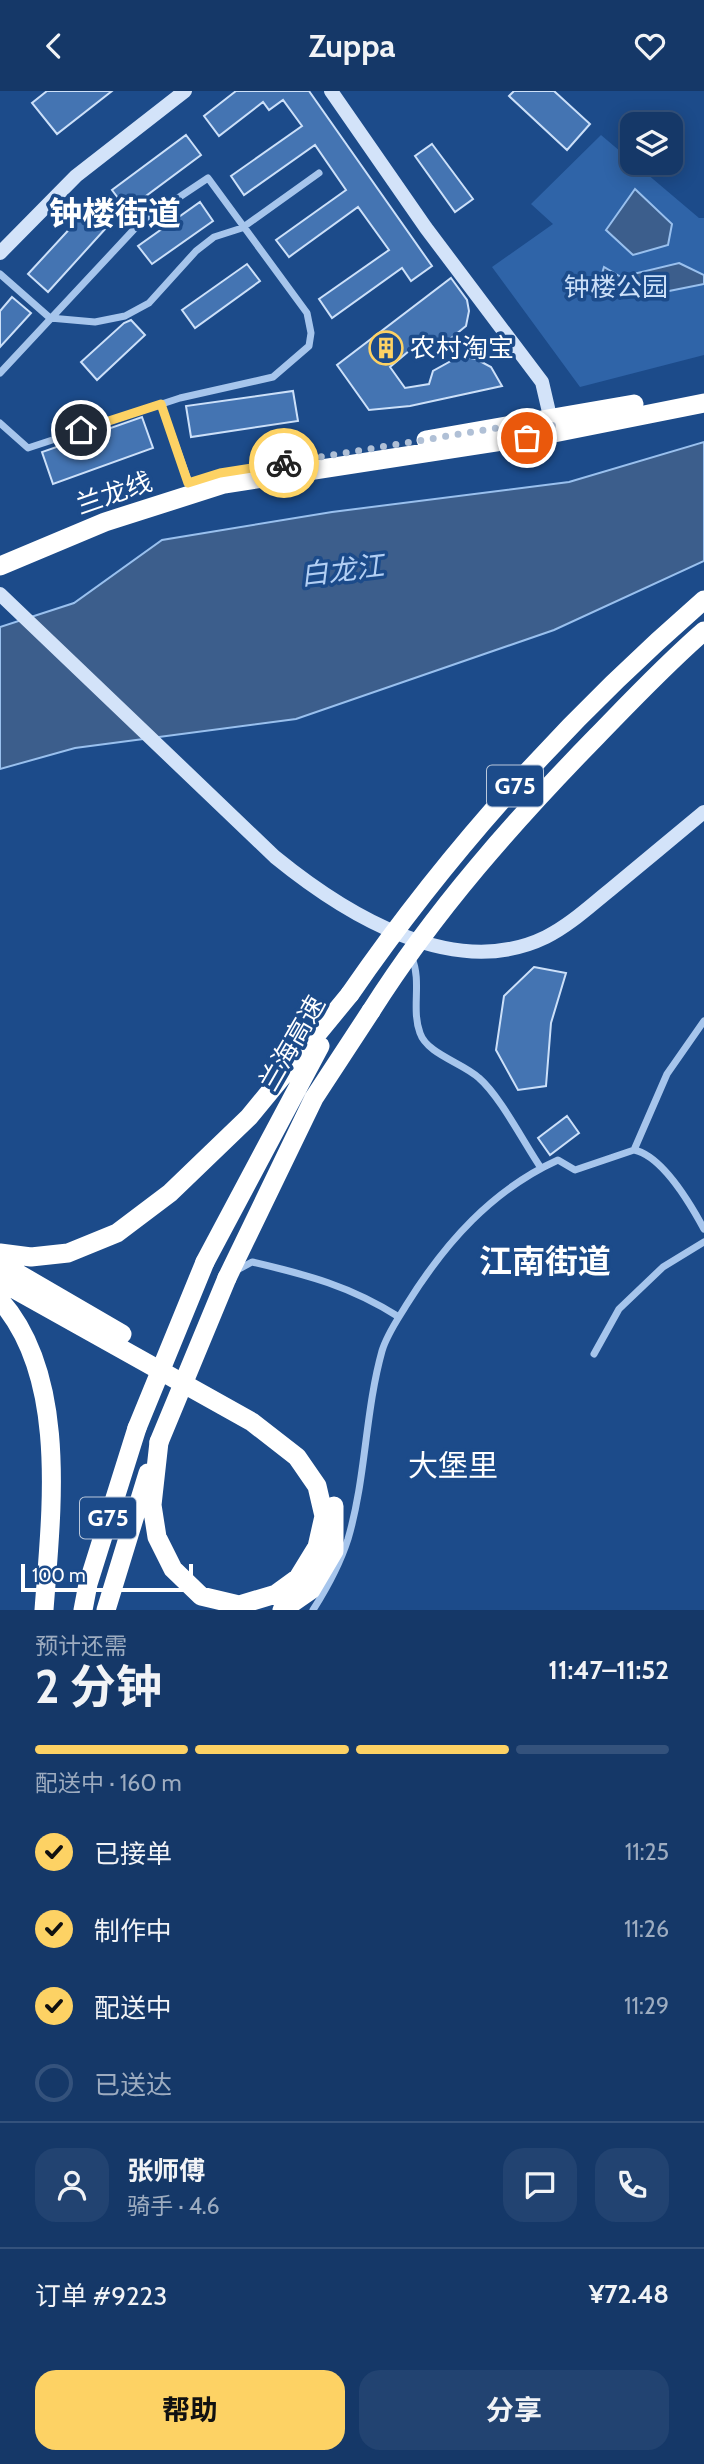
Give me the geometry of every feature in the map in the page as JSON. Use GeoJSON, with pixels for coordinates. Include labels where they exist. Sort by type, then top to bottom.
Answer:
{"type":"FeatureCollection","features":[{"type":"Feature","properties":{"kind":"highway","name":"兰龙线"},"geometry":{"type":"LineString","coordinates":[[552,426],[704,390]]}},
{"type":"Feature","properties":{"kind":"highway","name":"兰龙线"},"geometry":{"type":"LineString","coordinates":[[0,552],[103,509],[191,489],[552,426],[704,403]]}},
{"type":"Feature","properties":{"kind":"highway","name":"兰龙线"},"geometry":{"type":"LineString","coordinates":[[0,566],[191,489]]}},
{"type":"Feature","properties":{"kind":"highway","name":"兰海高速"},"geometry":{"type":"LineString","coordinates":[[83,1610],[88,1584],[137,1428],[205,1262],[289,1098],[350,994],[389,938],[513,787],[657,641],[704,600]]}},
{"type":"Feature","properties":{"kind":"highway","name":"兰海高速"},"geometry":{"type":"LineString","coordinates":[[106,1610],[159,1442],[227,1278],[314,1098],[408,952],[531,803],[673,658],[704,631]]}},
{"type":"Feature","properties":{"kind":"highway"},"geometry":{"type":"LineString","coordinates":[[0,1253],[31,1257],[68,1253],[117,1233],[170,1193],[249,1117],[350,994]]}},
{"type":"Feature","properties":{"kind":"highway"},"geometry":{"type":"LineString","coordinates":[[0,1263],[267,1419],[301,1445],[325,1476],[336,1513],[334,1551],[311,1590],[282,1610]]}},
{"type":"Feature","properties":{"kind":"highway"},"geometry":{"type":"LineString","coordinates":[[0,1281],[252,1422],[298,1457],[317,1486],[324,1516],[317,1547],[298,1578],[276,1594],[239,1605],[201,1596],[173,1569],[156,1537],[152,1505],[159,1442]]}},
{"type":"Feature","properties":{"kind":"highway"},"geometry":{"type":"LineString","coordinates":[[0,1300],[15,1317],[33,1362],[49,1420],[51,1484],[44,1610]]}},
{"type":"Feature","properties":{"kind":"street"},"geometry":{"type":"LineString","coordinates":[[0,253],[76,176],[185,91]]}},
{"type":"Feature","properties":{"kind":"street"},"geometry":{"type":"LineString","coordinates":[[331,91],[426,228],[542,381],[552,426]]}},
{"type":"Feature","properties":{"kind":"street"},"geometry":{"type":"LineString","coordinates":[[0,274],[50,318],[94,322],[125,316],[149,303],[196,251],[214,237],[242,228],[319,173]]}},
{"type":"Feature","properties":{"kind":"street"},"geometry":{"type":"LineString","coordinates":[[0,373],[139,224],[208,178],[242,228],[307,313],[311,333],[309,346],[273,377],[161,404],[28,448],[0,423]]}},
{"type":"Feature","properties":{"kind":"street"},"geometry":{"type":"LineString","coordinates":[[161,404],[191,489]]}},
{"type":"Feature","properties":{"kind":"street"},"geometry":{"type":"LineString","coordinates":[[0,594],[309,885],[353,912],[406,937],[446,947],[485,951],[517,947],[546,937],[574,919],[704,812]]}},
{"type":"Feature","properties":{"kind":"street"},"geometry":{"type":"LineString","coordinates":[[406,937],[417,971],[419,1033],[427,1046],[464,1065],[482,1080],[541,1168]]}},
{"type":"Feature","properties":{"kind":"street"},"geometry":{"type":"LineString","coordinates":[[634,1150],[667,1074],[704,1021]]}},
{"type":"Feature","properties":{"kind":"street"},"geometry":{"type":"LineString","coordinates":[[313,1610],[329,1585],[348,1539],[367,1419],[383,1348],[432,1265],[477,1214],[523,1176],[558,1160],[575,1170],[634,1150],[644,1152],[684,1193],[704,1229]]}},
{"type":"Feature","properties":{"kind":"street"},"geometry":{"type":"LineString","coordinates":[[594,1354],[619,1309],[663,1267],[704,1242]]}},
{"type":"Feature","properties":{"kind":"street"},"geometry":{"type":"LineString","coordinates":[[220,1304],[241,1266],[252,1262],[308,1275],[364,1294],[400,1317]]}},
{"type":"Feature","properties":{"kind":"green space","name":"钟楼公园"},"geometry":{"type":"Polygon","coordinates":[[[601,135],[620,151],[620,175],[648,175],[699,218],[704,218],[704,355],[580,387],[492,267],[553,224],[531,204],[601,135]]]}},
{"type":"Feature","properties":{"kind":"water"},"geometry":{"type":"Polygon","coordinates":[[[635,189],[672,224],[668,245],[633,255],[606,230],[635,189]]]}},
{"type":"Feature","properties":{"kind":"water"},"geometry":{"type":"Polygon","coordinates":[[[679,263],[704,275],[704,284],[639,297],[638,292],[620,289],[615,282],[601,277],[604,267],[621,277],[679,263]]]}},
{"type":"Feature","properties":{"kind":"water","name":"白龙江"},"geometry":{"type":"Polygon","coordinates":[[[704,442],[704,561],[554,630],[296,719],[75,748],[0,769],[0,627],[74,603],[162,540],[332,512],[569,482],[704,442]]]}},
{"type":"Feature","properties":{"kind":"building"},"geometry":{"type":"Polygon","coordinates":[[[47,91],[112,91],[57,134],[32,103],[47,91]]]}},
{"type":"Feature","properties":{"kind":"building"},"geometry":{"type":"Polygon","coordinates":[[[236,91],[309,91],[432,266],[411,281],[402,268],[332,318],[319,299],[389,250],[358,207],[289,257],[276,240],[346,190],[315,145],[244,195],[231,176],[302,126],[283,100],[269,110],[263,102],[219,136],[204,116],[236,91]]]}},
{"type":"Feature","properties":{"kind":"building"},"geometry":{"type":"Polygon","coordinates":[[[514,91],[554,91],[590,124],[567,150],[509,96],[514,91]]]}},
{"type":"Feature","properties":{"kind":"building"},"geometry":{"type":"Polygon","coordinates":[[[186,135],[201,155],[127,210],[112,190],[186,135]]]}},
{"type":"Feature","properties":{"kind":"building"},"geometry":{"type":"Polygon","coordinates":[[[432,144],[473,199],[455,212],[415,156],[432,144]]]}},
{"type":"Feature","properties":{"kind":"building"},"geometry":{"type":"Polygon","coordinates":[[[200,202],[213,221],[152,264],[138,246],[200,202]]]}},
{"type":"Feature","properties":{"kind":"building"},"geometry":{"type":"Polygon","coordinates":[[[87,210],[106,228],[48,292],[28,274],[87,210]]]}},
{"type":"Feature","properties":{"kind":"building"},"geometry":{"type":"Polygon","coordinates":[[[247,264],[260,281],[195,328],[182,310],[247,264]]]}},
{"type":"Feature","properties":{"kind":"building","name":"农村淘宝"},"geometry":{"type":"Polygon","coordinates":[[[451,278],[467,300],[469,311],[466,326],[450,339],[422,340],[390,367],[405,388],[429,384],[433,371],[460,356],[476,359],[491,367],[502,386],[410,406],[369,410],[337,365],[451,278]]]}},
{"type":"Feature","properties":{"kind":"building"},"geometry":{"type":"Polygon","coordinates":[[[12,297],[31,313],[0,347],[0,311],[12,297]]]}},
{"type":"Feature","properties":{"kind":"building"},"geometry":{"type":"Polygon","coordinates":[[[131,320],[145,335],[97,380],[81,362],[124,323],[131,320]]]}},
{"type":"Feature","properties":{"kind":"building"},"geometry":{"type":"Polygon","coordinates":[[[293,391],[298,421],[191,437],[186,406],[293,391]]]}},
{"type":"Feature","properties":{"kind":"building"},"geometry":{"type":"Polygon","coordinates":[[[142,417],[153,448],[53,484],[42,452],[142,417]]]}},
{"type":"Feature","properties":{"kind":"building"},"geometry":{"type":"Polygon","coordinates":[[[534,967],[566,973],[551,1023],[546,1086],[518,1090],[496,1050],[504,996],[534,967]]]}},
{"type":"Feature","properties":{"kind":"building"},"geometry":{"type":"Polygon","coordinates":[[[567,1116],[579,1133],[550,1155],[538,1138],[567,1116]]]}},
{"type":"Feature","properties":{"kind":"way so far"},"geometry":{"type":"LineString","coordinates":[[284,463],[551,419],[554,433],[527,438]]}},
{"type":"Feature","properties":{"kind":"place","name":"农村淘宝"},"geometry":{"type":"Point","coordinates":[386,348]}},
{"type":"Feature","properties":{"kind":"district","name":"钟楼街道"},"geometry":{"type":"Point","coordinates":[115,213]}},
{"type":"Feature","properties":{"kind":"district","name":"江南街道"},"geometry":{"type":"Point","coordinates":[545,1261]}},
{"type":"Feature","properties":{"kind":"district","name":"大堡里"},"geometry":{"type":"Point","coordinates":[453,1466]}},
{"type":"Feature","properties":{"kind":"route"},"geometry":{"type":"LineString","coordinates":[[81,430],[161,404],[188,483],[220,473],[284,463]]}}]}
